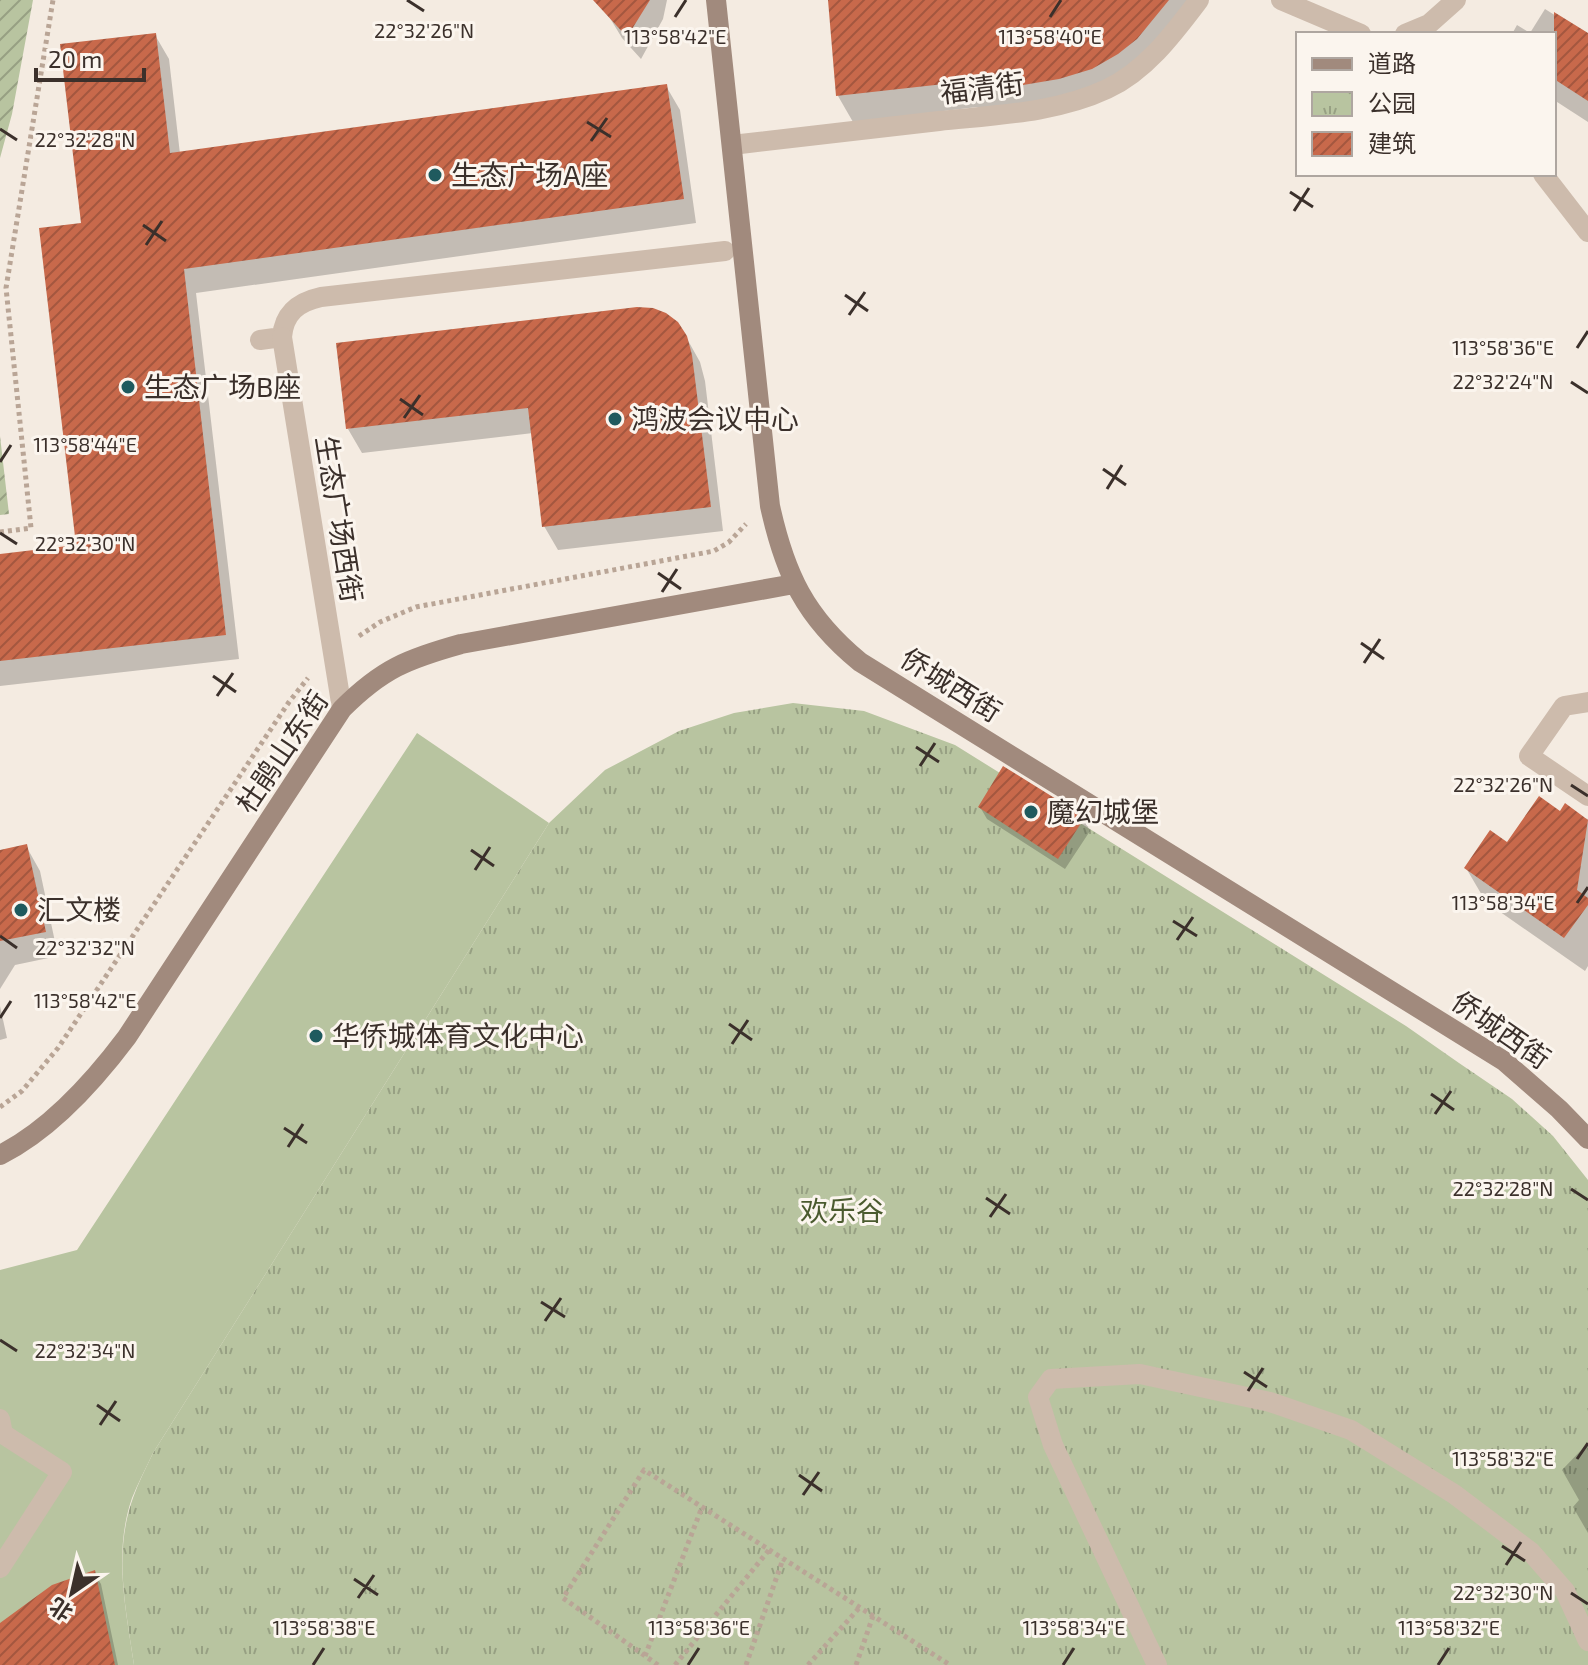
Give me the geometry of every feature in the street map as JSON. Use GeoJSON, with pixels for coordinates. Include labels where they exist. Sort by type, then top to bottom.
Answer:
{"type":"FeatureCollection","features":[{"type":"Feature","properties":{"kind":"street","name":"侨城西街"},"geometry":{"type":"LineString","coordinates":[[716,0],[770,506],[784,561],[817,621],[860,662],[1504,1061],[1588,1139]]}},
{"type":"Feature","properties":{"kind":"street","name":"福清街"},"geometry":{"type":"LineString","coordinates":[[732,145],[1023,112],[1071,102],[1110,88],[1139,67],[1163,45],[1199,0]]}},
{"type":"Feature","properties":{"kind":"street"},"geometry":{"type":"LineString","coordinates":[[1281,0],[1356,32]]}},
{"type":"Feature","properties":{"kind":"street"},"geometry":{"type":"LineString","coordinates":[[1433,29],[1456,0]]}},
{"type":"Feature","properties":{"kind":"street"},"geometry":{"type":"LineString","coordinates":[[1545,176],[1588,232]]}},
{"type":"Feature","properties":{"kind":"street"},"geometry":{"type":"LineString","coordinates":[[260,340],[282,337],[283,327],[293,310],[321,297],[725,251]]}},
{"type":"Feature","properties":{"kind":"street","name":"生态广场西街"},"geometry":{"type":"LineString","coordinates":[[282,337],[342,709]]}},
{"type":"Feature","properties":{"kind":"street","name":"杜鹃山东街"},"geometry":{"type":"LineString","coordinates":[[0,1155],[50,1120],[94,1080],[127,1037],[342,709],[388,670],[415,657],[461,644],[794,584]]}},
{"type":"Feature","properties":{"kind":"street"},"geometry":{"type":"LineString","coordinates":[[1588,702],[1564,706],[1529,756],[1588,796]]}},
{"type":"Feature","properties":{"kind":"street"},"geometry":{"type":"LineString","coordinates":[[1157,1665],[1053,1445],[1038,1397],[1051,1379],[1140,1374],[1270,1402],[1351,1430],[1454,1494],[1531,1552],[1565,1591],[1588,1641]]}},
{"type":"Feature","properties":{"kind":"street"},"geometry":{"type":"LineString","coordinates":[[0,1419],[3,1434],[62,1472],[0,1568]]}},
{"type":"Feature","properties":{"kind":"path"},"geometry":{"type":"LineString","coordinates":[[0,532],[31,528],[6,288],[53,0]]}},
{"type":"Feature","properties":{"kind":"path"},"geometry":{"type":"LineString","coordinates":[[0,1107],[22,1091],[58,1048],[289,702],[333,654],[380,622],[416,607],[714,551],[729,542],[749,520]]}},
{"type":"Feature","properties":{"kind":"path"},"geometry":{"type":"LineString","coordinates":[[658,1665],[563,1598],[644,1470],[950,1665]]}},
{"type":"Feature","properties":{"kind":"path"},"geometry":{"type":"LineString","coordinates":[[645,1656],[702,1507]]}},
{"type":"Feature","properties":{"kind":"path"},"geometry":{"type":"LineString","coordinates":[[675,1665],[769,1550]]}},
{"type":"Feature","properties":{"kind":"path"},"geometry":{"type":"LineString","coordinates":[[746,1665],[783,1559]]}},
{"type":"Feature","properties":{"kind":"path"},"geometry":{"type":"LineString","coordinates":[[808,1665],[860,1607]]}},
{"type":"Feature","properties":{"kind":"path"},"geometry":{"type":"LineString","coordinates":[[856,1665],[873,1616]]}},
{"type":"Feature","properties":{"kind":"green space"},"geometry":{"type":"Polygon","coordinates":[[[0,0],[33,0],[12,114],[0,158],[0,0]]]}},
{"type":"Feature","properties":{"kind":"green space"},"geometry":{"type":"Polygon","coordinates":[[[0,436],[9,514],[0,515],[0,436]]]}},
{"type":"Feature","properties":{"kind":"green space","name":"欢乐谷"},"geometry":{"type":"Polygon","coordinates":[[[793,703],[864,711],[955,745],[1406,1026],[1512,1099],[1553,1136],[1588,1180],[1588,1665],[134,1665],[122,1561],[133,1498],[153,1453],[549,823],[605,770],[679,731],[734,713],[793,703]]]}},
{"type":"Feature","properties":{"kind":"green space","name":"华侨城体育文化中心"},"geometry":{"type":"Polygon","coordinates":[[[417,733],[549,823],[153,1453],[132,1498],[123,1540],[123,1582],[134,1665],[0,1665],[0,1270],[77,1250],[417,733]]]}},
{"type":"Feature","properties":{"kind":"building"},"geometry":{"type":"Polygon","coordinates":[[[593,0],[650,0],[627,37],[593,0]]]}},
{"type":"Feature","properties":{"kind":"building"},"geometry":{"type":"Polygon","coordinates":[[[828,0],[1169,0],[1137,39],[1118,54],[1092,69],[1059,79],[1023,85],[962,82],[836,96],[828,0]]]}},
{"type":"Feature","properties":{"kind":"building"},"geometry":{"type":"Polygon","coordinates":[[[1554,12],[1588,33],[1588,101],[1556,80],[1554,12]]]}},
{"type":"Feature","properties":{"kind":"building"},"geometry":{"type":"Polygon","coordinates":[[[156,33],[170,153],[667,84],[684,199],[184,269],[226,635],[0,661],[0,554],[76,545],[39,228],[81,223],[60,44],[156,33]]]}},
{"type":"Feature","properties":{"kind":"building","name":"鸿波会议中心"},"geometry":{"type":"Polygon","coordinates":[[[637,307],[666,313],[678,322],[687,336],[711,507],[542,527],[528,408],[346,429],[336,343],[637,307]]]}},
{"type":"Feature","properties":{"kind":"building","name":"魔幻城堡"},"geometry":{"type":"Polygon","coordinates":[[[1003,766],[1085,817],[1058,859],[978,807],[1003,766]]]}},
{"type":"Feature","properties":{"kind":"building"},"geometry":{"type":"Polygon","coordinates":[[[1539,796],[1560,811],[1565,803],[1588,820],[1577,890],[1588,898],[1588,905],[1564,938],[1464,868],[1490,830],[1507,842],[1539,796]]]}},
{"type":"Feature","properties":{"kind":"building","name":"汇文楼"},"geometry":{"type":"Polygon","coordinates":[[[27,844],[46,932],[0,941],[0,850],[27,844]]]}},
{"type":"Feature","properties":{"kind":"building"},"geometry":{"type":"Polygon","coordinates":[[[95,1570],[115,1665],[0,1665],[0,1623],[52,1585],[95,1570]]]}},
{"type":"Feature","properties":{"kind":"place","name":"生态广场A座"},"geometry":{"type":"Point","coordinates":[435,175]}},
{"type":"Feature","properties":{"kind":"place","name":"生态广场B座"},"geometry":{"type":"Point","coordinates":[128,387]}},
{"type":"Feature","properties":{"kind":"place","name":"鸿波会议中心"},"geometry":{"type":"Point","coordinates":[615,419]}},
{"type":"Feature","properties":{"kind":"place","name":"魔幻城堡"},"geometry":{"type":"Point","coordinates":[1031,812]}},
{"type":"Feature","properties":{"kind":"place","name":"汇文楼"},"geometry":{"type":"Point","coordinates":[21,910]}},
{"type":"Feature","properties":{"kind":"place","name":"华侨城体育文化中心"},"geometry":{"type":"Point","coordinates":[316,1036]}}]}
